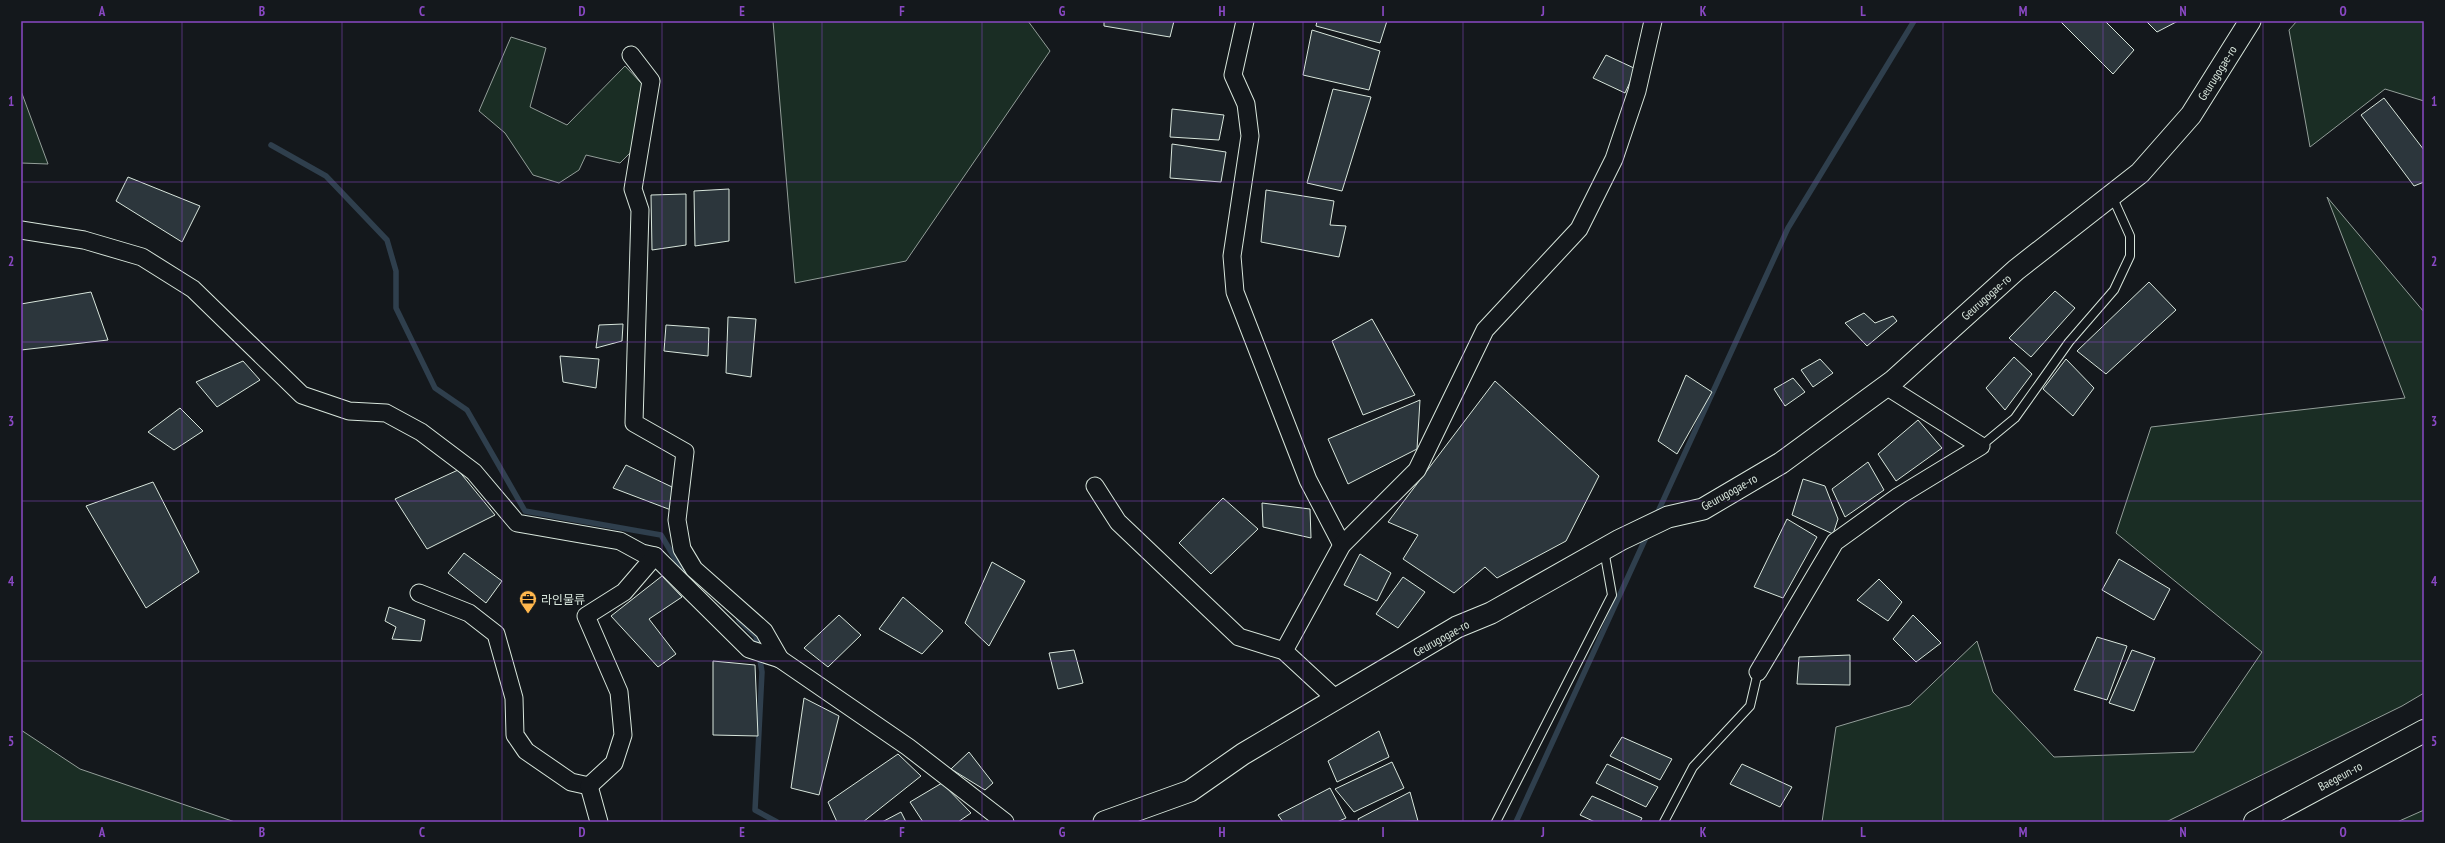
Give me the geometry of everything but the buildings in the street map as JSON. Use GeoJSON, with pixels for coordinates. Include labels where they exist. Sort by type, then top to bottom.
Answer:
{"type":"FeatureCollection","features":[{"type":"Feature","properties":{"kind":"main road","name":"Baegeun-ro"},"geometry":{"type":"LineString","coordinates":[[2255,822],[2424,731]]}},
{"type":"Feature","properties":{"kind":"street"},"geometry":{"type":"LineString","coordinates":[[1245,21],[1233,75],[1246,104],[1250,136],[1232,256],[1235,292],[1308,480],[1342,545]]}},
{"type":"Feature","properties":{"kind":"street"},"geometry":{"type":"LineString","coordinates":[[1284,651],[1342,545],[1417,470],[1485,330],[1579,228],[1614,159],[1637,91],[1653,21]]}},
{"type":"Feature","properties":{"kind":"street","name":"Geurugogae-ro"},"geometry":{"type":"LineString","coordinates":[[1104,822],[1190,791],[1243,754],[1457,627],[1491,613],[1612,544],[1668,518],[1703,508],[1782,463],[1886,386],[2016,270],[2140,173],[2191,115],[2250,21]]}},
{"type":"Feature","properties":{"kind":"street"},"geometry":{"type":"LineString","coordinates":[[632,54],[651,81],[633,189],[640,210],[634,423],[685,452],[676,520],[682,549],[694,569],[764,631],[776,657]]}},
{"type":"Feature","properties":{"kind":"street"},"geometry":{"type":"LineString","coordinates":[[21,230],[84,240],[142,258],[193,289],[302,395],[349,411],[386,414],[421,432],[474,472],[517,523],[620,541],[642,553],[655,556],[749,648],[776,657],[908,747],[1005,822]]}},
{"type":"Feature","properties":{"kind":"street"},"geometry":{"type":"LineString","coordinates":[[1758,672],[1835,542],[1899,496],[1981,446],[1886,386]]}},
{"type":"Feature","properties":{"kind":"street"},"geometry":{"type":"LineString","coordinates":[[1095,486],[1118,522],[1239,637],[1284,651],[1336,700]]}},
{"type":"Feature","properties":{"kind":"street"},"geometry":{"type":"LineString","coordinates":[[589,786],[614,763],[623,735],[619,692],[586,616],[624,592],[655,556]]}},
{"type":"Feature","properties":{"kind":"street"},"geometry":{"type":"LineString","coordinates":[[419,593],[469,613],[496,634],[514,698],[515,735],[526,751],[564,778],[571,782],[589,786]]}},
{"type":"Feature","properties":{"kind":"street"},"geometry":{"type":"LineString","coordinates":[[589,786],[599,822]]}},
{"type":"Feature","properties":{"kind":"lane"},"geometry":{"type":"LineString","coordinates":[[1981,446],[2015,418],[2069,342],[2114,290],[2130,256],[2130,236],[2111,195]]}},
{"type":"Feature","properties":{"kind":"lane"},"geometry":{"type":"LineString","coordinates":[[1496,822],[1612,595],[1612,544]]}},
{"type":"Feature","properties":{"kind":"lane"},"geometry":{"type":"LineString","coordinates":[[1664,822],[1694,767],[1750,706],[1758,672]]}},
{"type":"Feature","properties":{"kind":"green space"},"geometry":{"type":"Polygon","coordinates":[[[773,21],[1028,21],[1050,51],[906,261],[795,283],[773,21]]]}},
{"type":"Feature","properties":{"kind":"green space"},"geometry":{"type":"Polygon","coordinates":[[[2297,21],[2424,21],[2424,101],[2385,89],[2310,147],[2289,30],[2297,21]]]}},
{"type":"Feature","properties":{"kind":"green space"},"geometry":{"type":"Polygon","coordinates":[[[511,37],[546,48],[530,107],[567,125],[625,66],[644,86],[633,150],[620,163],[586,155],[579,170],[559,183],[533,175],[505,133],[479,111],[511,37]]]}},
{"type":"Feature","properties":{"kind":"green space"},"geometry":{"type":"Polygon","coordinates":[[[21,91],[48,164],[21,163],[21,91]]]}},
{"type":"Feature","properties":{"kind":"green space"},"geometry":{"type":"Polygon","coordinates":[[[2327,197],[2424,312],[2424,693],[2402,706],[2166,822],[1822,822],[1836,727],[1910,705],[1977,641],[1993,692],[2054,757],[2194,752],[2262,652],[2116,533],[2151,427],[2405,398],[2327,197]]]}},
{"type":"Feature","properties":{"kind":"green space"},"geometry":{"type":"Polygon","coordinates":[[[21,730],[80,769],[235,822],[21,822],[21,730]]]}},
{"type":"Feature","properties":{"kind":"green space"},"geometry":{"type":"Polygon","coordinates":[[[2424,810],[2424,822],[2397,822],[2424,810]]]}},
{"type":"Feature","properties":{"kind":"waterway"},"geometry":{"type":"LineString","coordinates":[[1656,516],[1788,228],[1914,21]]}},
{"type":"Feature","properties":{"kind":"waterway"},"geometry":{"type":"LineString","coordinates":[[271,145],[326,176],[387,240],[396,271],[396,308],[435,388],[467,410],[525,511],[661,535],[679,565],[690,575]]}},
{"type":"Feature","properties":{"kind":"waterway"},"geometry":{"type":"LineString","coordinates":[[1516,822],[1648,533]]}},
{"type":"Feature","properties":{"kind":"waterway"},"geometry":{"type":"LineString","coordinates":[[739,620],[756,636],[762,672],[755,810],[777,822]]}},
{"type":"Feature","properties":{"kind":"place","name":"라인물류"},"geometry":{"type":"Point","coordinates":[528,614]}}]}
